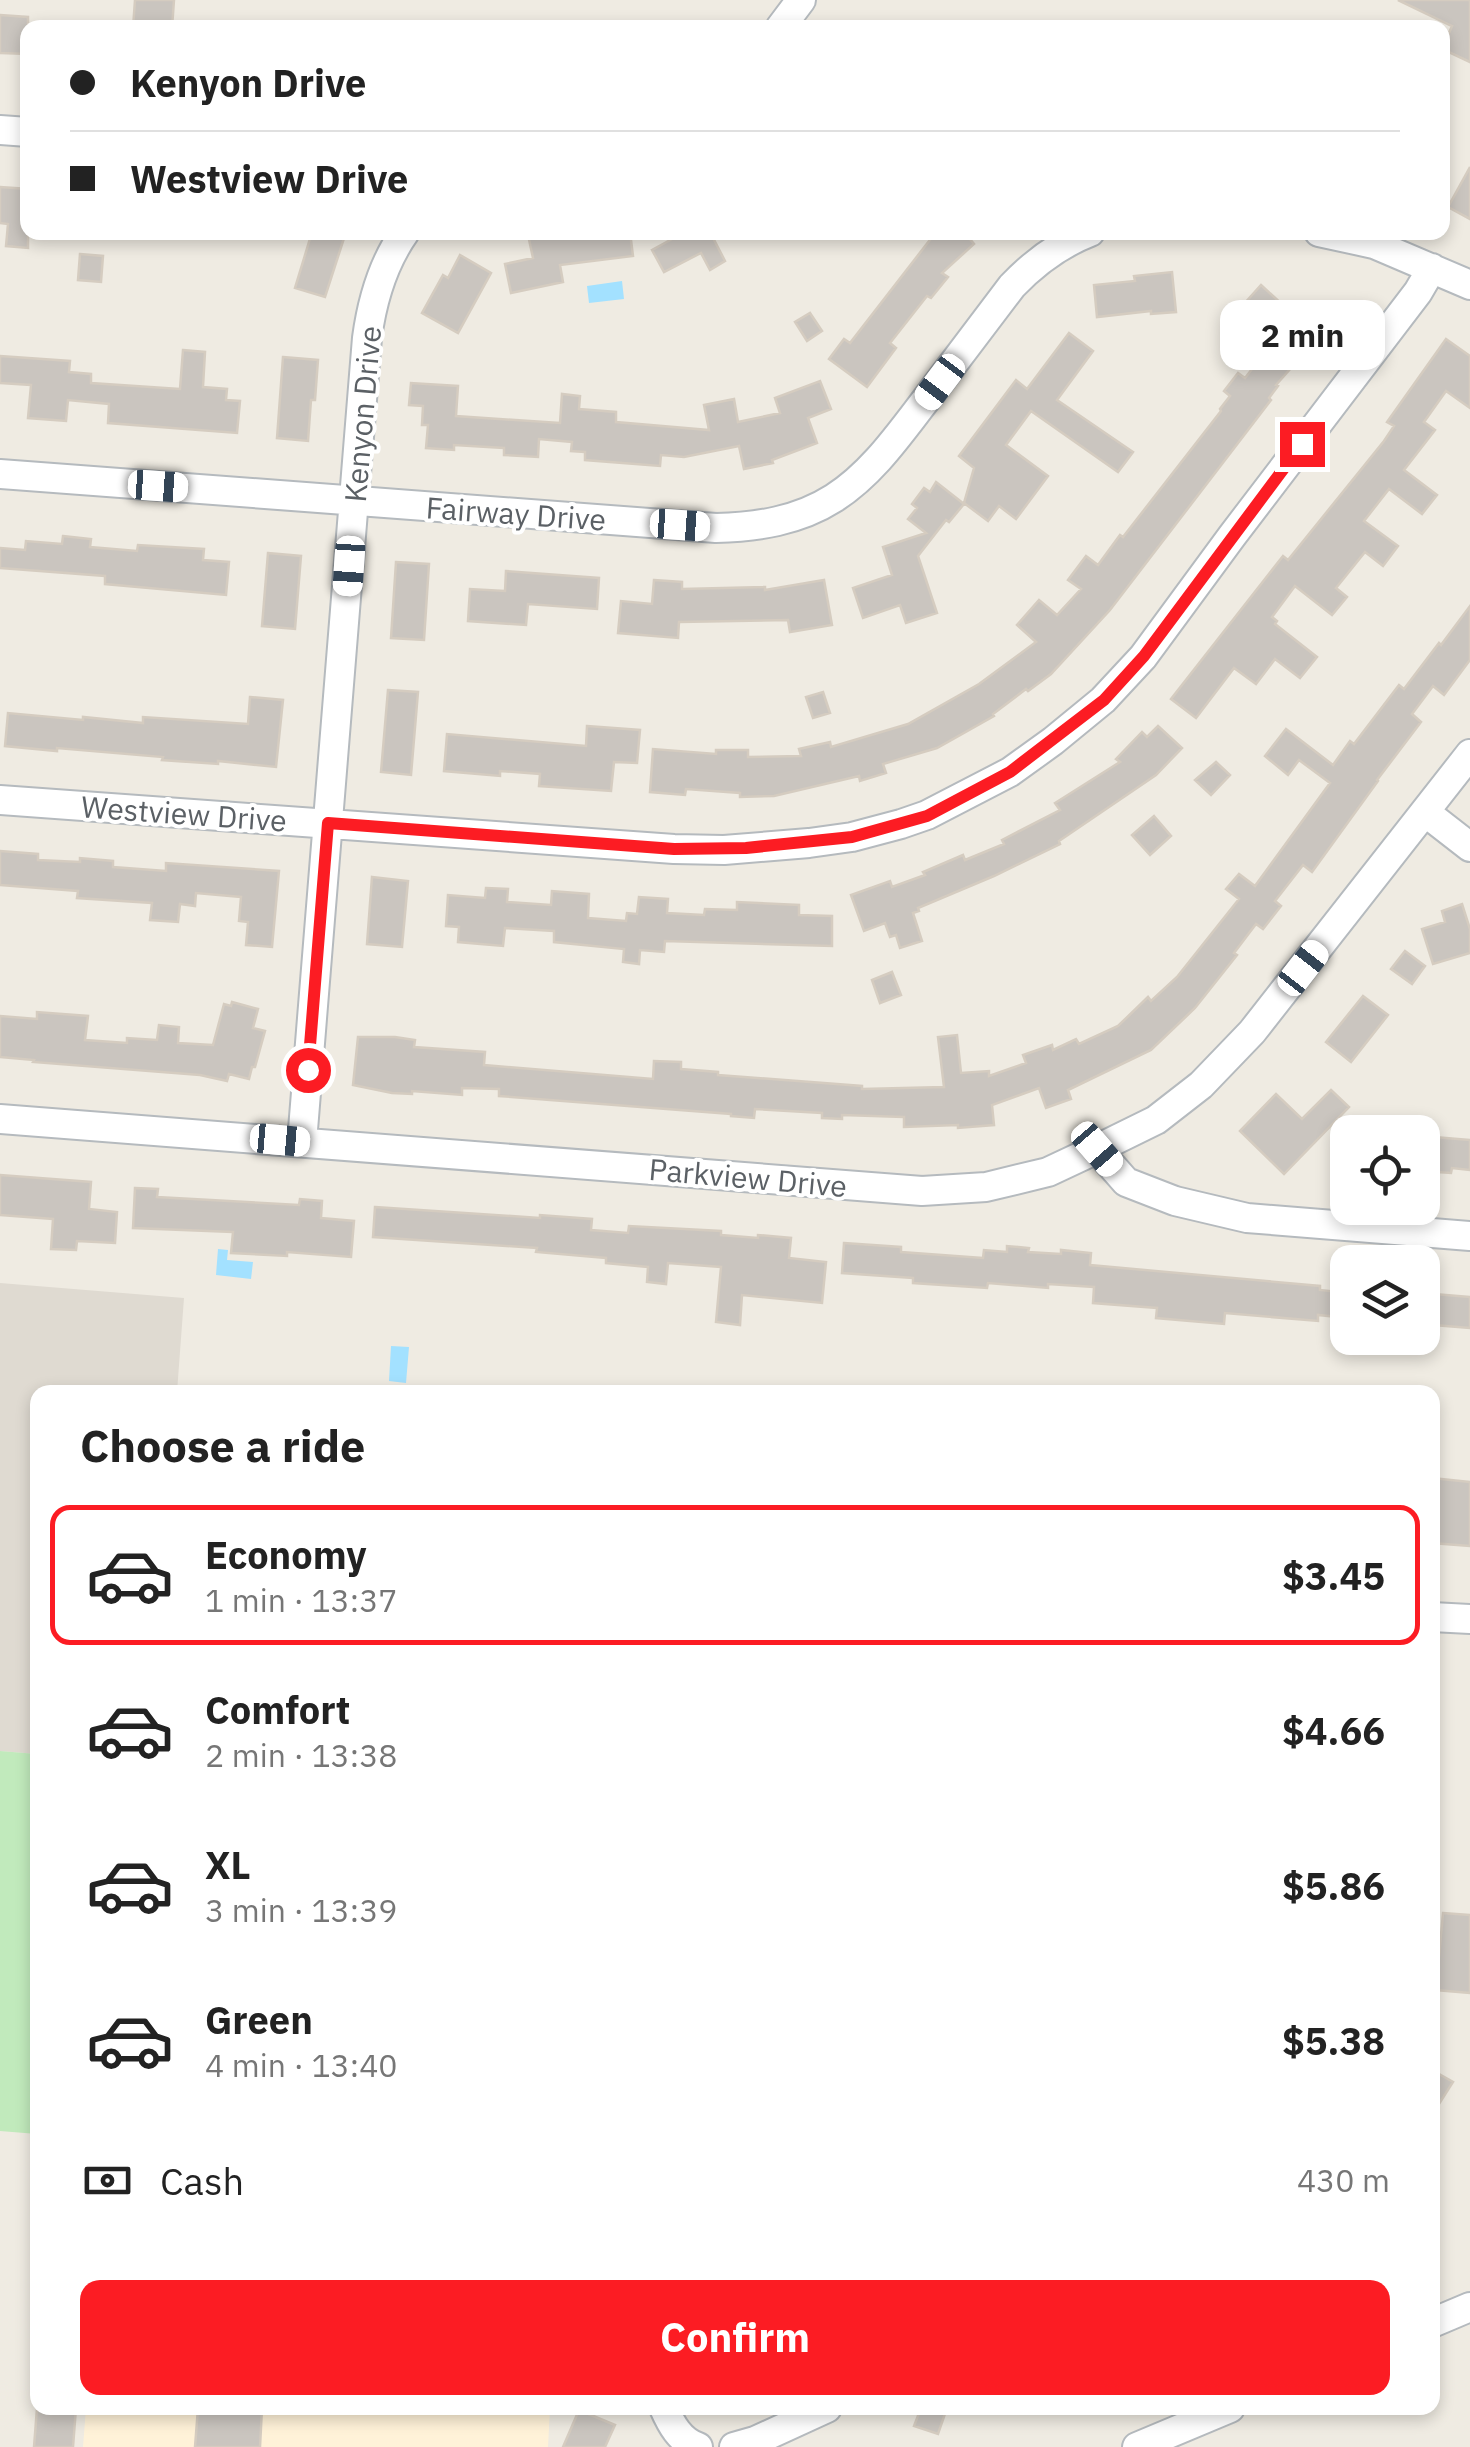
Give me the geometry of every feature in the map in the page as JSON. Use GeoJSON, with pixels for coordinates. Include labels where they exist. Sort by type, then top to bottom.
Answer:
{"type":"FeatureCollection","features":[{"type":"Feature","properties":{"kind":"street","name":"Kenyon Drive"},"geometry":{"type":"LineString","coordinates":[[302,1142],[371,310],[399,240]]}},
{"type":"Feature","properties":{"kind":"street","name":"Fairway Drive"},"geometry":{"type":"LineString","coordinates":[[0,474],[748,528],[801,515],[834,498],[865,472],[892,445],[1012,286],[1059,246],[1072,240]]}},
{"type":"Feature","properties":{"kind":"street"},"geometry":{"type":"LineString","coordinates":[[1356,240],[1470,285]]}},
{"type":"Feature","properties":{"kind":"street","name":"Westview Drive"},"geometry":{"type":"LineString","coordinates":[[0,800],[724,850],[852,837],[927,816],[1010,772],[1104,700],[1144,656],[1418,292],[1432,268]]}},
{"type":"Feature","properties":{"kind":"street","name":"Parkview Drive"},"geometry":{"type":"LineString","coordinates":[[0,1119],[922,1191],[986,1187],[1048,1172],[1156,1120],[1201,1085],[1252,1032],[1470,754]]}},
{"type":"Feature","properties":{"kind":"street"},"geometry":{"type":"LineString","coordinates":[[1425,812],[1470,847]]}},
{"type":"Feature","properties":{"kind":"street"},"geometry":{"type":"LineString","coordinates":[[1097,1149],[1126,1182],[1175,1201],[1247,1218],[1470,1236]]}},
{"type":"Feature","properties":{"kind":"street"},"geometry":{"type":"LineString","coordinates":[[1440,1617],[1470,1619]]}},
{"type":"Feature","properties":{"kind":"street"},"geometry":{"type":"LineString","coordinates":[[1440,2320],[1470,2307]]}},
{"type":"Feature","properties":{"kind":"street"},"geometry":{"type":"LineString","coordinates":[[667,2415],[675,2431],[698,2447]]}},
{"type":"Feature","properties":{"kind":"street"},"geometry":{"type":"LineString","coordinates":[[748,2445],[812,2415]]}},
{"type":"Feature","properties":{"kind":"street"},"geometry":{"type":"LineString","coordinates":[[1137,2447],[1213,2415]]}},
{"type":"Feature","properties":{"kind":"shaded area"},"geometry":{"type":"Polygon","coordinates":[[[0,1283],[184,1298],[178,1385],[30,1385],[30,1753],[0,1751],[0,1283]]]}},
{"type":"Feature","properties":{"kind":"shaded area"},"geometry":{"type":"Polygon","coordinates":[[[85,2415],[550,2415],[548,2447],[83,2447],[85,2415]]]}},
{"type":"Feature","properties":{"kind":"green space"},"geometry":{"type":"Polygon","coordinates":[[[0,1751],[30,1753],[30,2133],[0,2131],[0,1751]]]}},
{"type":"Feature","properties":{"kind":"water"},"geometry":{"type":"Polygon","coordinates":[[[622,281],[624,299],[589,303],[587,286],[622,281]]]}},
{"type":"Feature","properties":{"kind":"water"},"geometry":{"type":"Polygon","coordinates":[[[218,1249],[228,1250],[227,1260],[253,1262],[251,1279],[216,1275],[218,1249]]]}},
{"type":"Feature","properties":{"kind":"water"},"geometry":{"type":"Polygon","coordinates":[[[391,1346],[409,1347],[406,1383],[389,1381],[391,1346]]]}},
{"type":"Feature","properties":{"kind":"building"},"geometry":{"type":"Polygon","coordinates":[[[135,0],[174,0],[173,20],[134,20],[135,0]]]}},
{"type":"Feature","properties":{"kind":"building"},"geometry":{"type":"Polygon","coordinates":[[[1398,0],[1470,0],[1470,62],[1450,53],[1452,26],[1450,20],[1440,20],[1398,0]]]}},
{"type":"Feature","properties":{"kind":"building"},"geometry":{"type":"Polygon","coordinates":[[[0,15],[28,17],[20,20],[20,54],[0,53],[0,15]]]}},
{"type":"Feature","properties":{"kind":"building"},"geometry":{"type":"Polygon","coordinates":[[[1470,167],[1470,219],[1450,208],[1470,167]]]}},
{"type":"Feature","properties":{"kind":"building"},"geometry":{"type":"Polygon","coordinates":[[[0,187],[20,188],[20,240],[28,240],[28,248],[6,246],[8,224],[0,223],[0,187]]]}},
{"type":"Feature","properties":{"kind":"building"},"geometry":{"type":"Polygon","coordinates":[[[310,240],[343,240],[325,297],[295,288],[310,240]]]}},
{"type":"Feature","properties":{"kind":"building"},"geometry":{"type":"Polygon","coordinates":[[[529,240],[631,240],[633,256],[560,265],[563,282],[511,293],[505,264],[533,258],[529,240]]]}},
{"type":"Feature","properties":{"kind":"building"},"geometry":{"type":"Polygon","coordinates":[[[670,240],[714,240],[725,261],[710,270],[701,253],[664,272],[652,250],[670,240]]]}},
{"type":"Feature","properties":{"kind":"building"},"geometry":{"type":"Polygon","coordinates":[[[930,240],[971,240],[974,244],[942,273],[948,277],[931,298],[927,296],[890,343],[896,348],[867,387],[829,359],[844,339],[850,343],[930,240]]]}},
{"type":"Feature","properties":{"kind":"building"},"geometry":{"type":"Polygon","coordinates":[[[80,254],[103,256],[101,282],[78,280],[80,254]]]}},
{"type":"Feature","properties":{"kind":"building"},"geometry":{"type":"Polygon","coordinates":[[[460,255],[491,273],[458,333],[422,313],[443,275],[448,278],[460,255]]]}},
{"type":"Feature","properties":{"kind":"building"},"geometry":{"type":"Polygon","coordinates":[[[1172,272],[1176,312],[1097,317],[1094,285],[1172,272]]]}},
{"type":"Feature","properties":{"kind":"building"},"geometry":{"type":"Polygon","coordinates":[[[1261,285],[1322,333],[1276,385],[1271,400],[1110,610],[1051,674],[994,716],[937,748],[883,764],[886,773],[860,781],[859,776],[774,796],[740,797],[740,793],[686,789],[685,795],[650,792],[653,749],[716,754],[716,750],[748,750],[748,757],[801,756],[799,749],[830,742],[831,747],[908,724],[979,684],[1036,642],[1017,625],[1039,600],[1057,615],[1081,589],[1068,580],[1086,556],[1098,565],[1120,535],[1123,537],[1221,411],[1230,396],[1224,391],[1238,373],[1245,378],[1266,351],[1250,337],[1255,331],[1236,313],[1261,285]]]}},
{"type":"Feature","properties":{"kind":"building"},"geometry":{"type":"Polygon","coordinates":[[[810,313],[822,331],[807,341],[795,322],[810,313]]]}},
{"type":"Feature","properties":{"kind":"building"},"geometry":{"type":"Polygon","coordinates":[[[1069,333],[1093,351],[1057,400],[1133,452],[1118,472],[1031,411],[1006,445],[1048,476],[1016,519],[999,506],[988,521],[964,503],[974,468],[959,456],[1016,380],[1027,389],[1069,333]]]}},
{"type":"Feature","properties":{"kind":"building"},"geometry":{"type":"Polygon","coordinates":[[[1446,339],[1470,356],[1470,408],[1446,391],[1424,422],[1435,430],[1404,470],[1437,495],[1422,514],[1389,489],[1364,521],[1398,546],[1383,566],[1365,552],[1336,588],[1347,597],[1332,615],[1295,586],[1272,617],[1277,621],[1275,624],[1317,657],[1300,678],[1275,659],[1256,684],[1234,668],[1196,718],[1171,699],[1283,556],[1288,560],[1384,441],[1394,426],[1387,422],[1446,339]]]}},
{"type":"Feature","properties":{"kind":"building"},"geometry":{"type":"Polygon","coordinates":[[[183,350],[205,352],[203,387],[227,389],[226,400],[240,401],[237,433],[108,423],[109,404],[68,400],[66,421],[28,418],[31,385],[0,383],[0,356],[70,361],[69,372],[91,374],[91,383],[180,389],[183,350]]]}},
{"type":"Feature","properties":{"kind":"building"},"geometry":{"type":"Polygon","coordinates":[[[283,357],[318,360],[308,441],[277,438],[283,357]]]}},
{"type":"Feature","properties":{"kind":"building"},"geometry":{"type":"Polygon","coordinates":[[[820,381],[831,409],[808,418],[817,443],[772,460],[773,463],[744,469],[739,446],[684,457],[661,455],[660,466],[585,460],[585,452],[571,451],[572,442],[539,439],[538,457],[504,455],[504,448],[426,448],[428,425],[422,425],[423,406],[409,405],[411,383],[458,386],[456,416],[560,423],[562,394],[580,396],[579,409],[616,412],[616,422],[709,430],[704,405],[734,399],[738,422],[780,413],[775,398],[820,381]]]}},
{"type":"Feature","properties":{"kind":"building"},"geometry":{"type":"Polygon","coordinates":[[[936,482],[964,504],[918,556],[937,613],[906,623],[900,605],[863,618],[853,588],[892,575],[883,547],[926,533],[908,519],[917,508],[912,504],[924,488],[930,492],[936,482]]]}},
{"type":"Feature","properties":{"kind":"building"},"geometry":{"type":"Polygon","coordinates":[[[63,536],[91,539],[90,547],[137,551],[138,545],[204,549],[203,560],[229,562],[226,595],[105,584],[105,576],[0,568],[0,548],[25,550],[26,541],[62,544],[63,536]]]}},
{"type":"Feature","properties":{"kind":"building"},"geometry":{"type":"Polygon","coordinates":[[[268,553],[301,556],[295,629],[262,626],[268,553]]]}},
{"type":"Feature","properties":{"kind":"building"},"geometry":{"type":"Polygon","coordinates":[[[396,562],[429,564],[424,640],[391,638],[396,562]]]}},
{"type":"Feature","properties":{"kind":"building"},"geometry":{"type":"Polygon","coordinates":[[[506,571],[599,578],[597,609],[528,604],[526,625],[468,621],[470,589],[505,591],[506,571]]]}},
{"type":"Feature","properties":{"kind":"building"},"geometry":{"type":"Polygon","coordinates":[[[654,580],[682,582],[682,589],[765,590],[824,580],[832,625],[790,632],[788,620],[679,622],[678,638],[618,633],[621,601],[652,604],[654,580]]]}},
{"type":"Feature","properties":{"kind":"building"},"geometry":{"type":"Polygon","coordinates":[[[1470,606],[1470,660],[1444,695],[1433,686],[1412,714],[1421,722],[1312,872],[1303,865],[1275,901],[1281,906],[1263,929],[1256,924],[1195,1008],[1151,1050],[1068,1090],[1071,1099],[1046,1108],[1039,1088],[992,1105],[994,1125],[904,1127],[904,1117],[822,1118],[822,1113],[755,1109],[754,1118],[499,1096],[499,1089],[462,1088],[462,1095],[412,1094],[353,1085],[358,1037],[395,1037],[415,1040],[414,1047],[485,1052],[484,1065],[653,1079],[654,1061],[681,1062],[681,1069],[718,1075],[862,1089],[944,1087],[938,1037],[957,1035],[961,1073],[989,1071],[989,1076],[1026,1063],[1023,1055],[1052,1045],[1053,1050],[1076,1039],[1079,1044],[1118,1026],[1148,997],[1151,1001],[1177,977],[1239,899],[1226,889],[1239,874],[1255,886],[1330,783],[1299,760],[1288,775],[1265,756],[1286,729],[1333,765],[1399,685],[1404,689],[1470,606]]]}},
{"type":"Feature","properties":{"kind":"building"},"geometry":{"type":"Polygon","coordinates":[[[388,690],[418,692],[411,775],[381,772],[388,690]]]}},
{"type":"Feature","properties":{"kind":"building"},"geometry":{"type":"Polygon","coordinates":[[[823,692],[830,713],[813,718],[806,697],[823,692]]]}},
{"type":"Feature","properties":{"kind":"building"},"geometry":{"type":"Polygon","coordinates":[[[250,697],[283,700],[276,767],[5,746],[8,713],[143,723],[143,717],[248,724],[250,697]]]}},
{"type":"Feature","properties":{"kind":"building"},"geometry":{"type":"Polygon","coordinates":[[[587,726],[640,730],[637,763],[614,762],[611,791],[539,786],[540,774],[500,771],[500,776],[444,771],[447,734],[586,746],[587,726]]]}},
{"type":"Feature","properties":{"kind":"building"},"geometry":{"type":"Polygon","coordinates":[[[1158,726],[1182,748],[1156,775],[1059,841],[1060,844],[918,908],[913,913],[922,941],[900,948],[896,935],[890,937],[885,923],[864,931],[851,895],[890,881],[892,887],[963,855],[965,860],[1004,844],[1002,840],[1060,810],[1055,803],[1120,762],[1116,759],[1142,732],[1147,737],[1158,726]]]}},
{"type":"Feature","properties":{"kind":"building"},"geometry":{"type":"Polygon","coordinates":[[[1216,762],[1230,775],[1211,795],[1195,780],[1216,762]]]}},
{"type":"Feature","properties":{"kind":"building"},"geometry":{"type":"Polygon","coordinates":[[[1154,816],[1171,836],[1150,855],[1132,835],[1154,816]]]}},
{"type":"Feature","properties":{"kind":"building"},"geometry":{"type":"Polygon","coordinates":[[[0,851],[38,854],[38,860],[80,862],[80,858],[113,861],[113,867],[166,871],[166,863],[279,871],[272,947],[246,945],[248,922],[239,921],[241,897],[196,893],[195,906],[180,904],[178,922],[150,920],[152,903],[77,898],[78,891],[0,885],[0,851]]]}},
{"type":"Feature","properties":{"kind":"building"},"geometry":{"type":"Polygon","coordinates":[[[372,877],[408,881],[402,947],[367,944],[372,877]]]}},
{"type":"Feature","properties":{"kind":"building"},"geometry":{"type":"Polygon","coordinates":[[[486,888],[508,889],[507,902],[551,905],[552,891],[589,894],[588,918],[626,921],[627,913],[637,914],[639,897],[668,899],[667,913],[704,915],[705,909],[737,910],[737,902],[799,905],[799,915],[832,916],[832,946],[665,941],[664,952],[640,950],[639,964],[623,962],[624,949],[554,942],[554,931],[505,928],[503,946],[458,942],[459,927],[446,926],[448,895],[485,898],[486,888]]]}},
{"type":"Feature","properties":{"kind":"building"},"geometry":{"type":"Polygon","coordinates":[[[1462,904],[1470,929],[1470,953],[1433,964],[1422,929],[1445,922],[1442,911],[1462,904]]]}},
{"type":"Feature","properties":{"kind":"building"},"geometry":{"type":"Polygon","coordinates":[[[1405,951],[1425,966],[1412,984],[1391,969],[1405,951]]]}},
{"type":"Feature","properties":{"kind":"building"},"geometry":{"type":"Polygon","coordinates":[[[892,972],[901,995],[880,1003],[872,980],[892,972]]]}},
{"type":"Feature","properties":{"kind":"building"},"geometry":{"type":"Polygon","coordinates":[[[1363,996],[1388,1015],[1351,1062],[1326,1042],[1363,996]]]}},
{"type":"Feature","properties":{"kind":"building"},"geometry":{"type":"Polygon","coordinates":[[[232,1002],[258,1009],[253,1028],[265,1031],[249,1079],[229,1074],[227,1081],[200,1075],[0,1057],[0,1016],[37,1019],[37,1012],[88,1016],[85,1040],[127,1043],[127,1038],[157,1040],[159,1025],[179,1027],[178,1043],[213,1045],[224,1004],[231,1006],[232,1002]]]}},
{"type":"Feature","properties":{"kind":"building"},"geometry":{"type":"Polygon","coordinates":[[[1331,1090],[1349,1107],[1341,1115],[1330,1115],[1330,1127],[1284,1174],[1240,1131],[1276,1094],[1302,1119],[1331,1090]]]}},
{"type":"Feature","properties":{"kind":"building"},"geometry":{"type":"Polygon","coordinates":[[[1440,1138],[1470,1140],[1470,1170],[1452,1168],[1451,1173],[1440,1172],[1440,1138]]]}},
{"type":"Feature","properties":{"kind":"building"},"geometry":{"type":"Polygon","coordinates":[[[0,1175],[91,1182],[89,1209],[117,1212],[115,1243],[77,1241],[76,1250],[51,1249],[53,1219],[0,1215],[0,1175]]]}},
{"type":"Feature","properties":{"kind":"building"},"geometry":{"type":"Polygon","coordinates":[[[135,1188],[158,1189],[157,1197],[299,1205],[300,1199],[322,1201],[321,1218],[354,1221],[351,1257],[231,1253],[233,1232],[133,1228],[135,1188]]]}},
{"type":"Feature","properties":{"kind":"building"},"geometry":{"type":"Polygon","coordinates":[[[375,1207],[592,1219],[591,1230],[628,1233],[629,1226],[791,1238],[789,1258],[826,1262],[822,1303],[742,1295],[740,1325],[716,1322],[721,1267],[668,1263],[666,1284],[647,1282],[648,1267],[606,1263],[606,1258],[536,1252],[537,1248],[373,1237],[375,1207]]]}},
{"type":"Feature","properties":{"kind":"building"},"geometry":{"type":"Polygon","coordinates":[[[844,1243],[983,1258],[984,1250],[1007,1252],[1007,1246],[1029,1248],[1028,1252],[1061,1254],[1061,1250],[1091,1253],[1090,1265],[1320,1286],[1320,1290],[1330,1291],[1330,1316],[1318,1315],[1318,1321],[1225,1313],[1224,1324],[1156,1318],[1157,1308],[1093,1303],[1094,1287],[988,1283],[987,1288],[842,1273],[844,1243]]]}},
{"type":"Feature","properties":{"kind":"building"},"geometry":{"type":"Polygon","coordinates":[[[1440,1294],[1470,1297],[1470,1328],[1440,1326],[1440,1294]]]}},
{"type":"Feature","properties":{"kind":"building"},"geometry":{"type":"Polygon","coordinates":[[[1440,1479],[1470,1482],[1470,1546],[1440,1544],[1440,1479]]]}},
{"type":"Feature","properties":{"kind":"building"},"geometry":{"type":"Polygon","coordinates":[[[1443,1913],[1470,1915],[1470,1993],[1440,1990],[1443,1913]]]}},
{"type":"Feature","properties":{"kind":"building"},"geometry":{"type":"Polygon","coordinates":[[[1440,2075],[1453,2082],[1440,2102],[1440,2075]]]}},
{"type":"Feature","properties":{"kind":"building"},"geometry":{"type":"Polygon","coordinates":[[[36,2415],[75,2415],[73,2447],[34,2447],[36,2415]]]}},
{"type":"Feature","properties":{"kind":"building"},"geometry":{"type":"Polygon","coordinates":[[[197,2415],[262,2415],[260,2447],[195,2447],[197,2415]]]}},
{"type":"Feature","properties":{"kind":"building"},"geometry":{"type":"Polygon","coordinates":[[[577,2415],[591,2415],[615,2425],[605,2447],[563,2447],[577,2415]]]}},
{"type":"Feature","properties":{"kind":"building"},"geometry":{"type":"Polygon","coordinates":[[[918,2415],[945,2415],[938,2434],[914,2426],[918,2415]]]}},
{"type":"Feature","properties":{"kind":"route"},"geometry":{"type":"LineString","coordinates":[[308,1070],[328,823],[724,850],[852,837],[927,816],[1010,772],[1104,700],[1144,656],[1302,444]]}}]}
